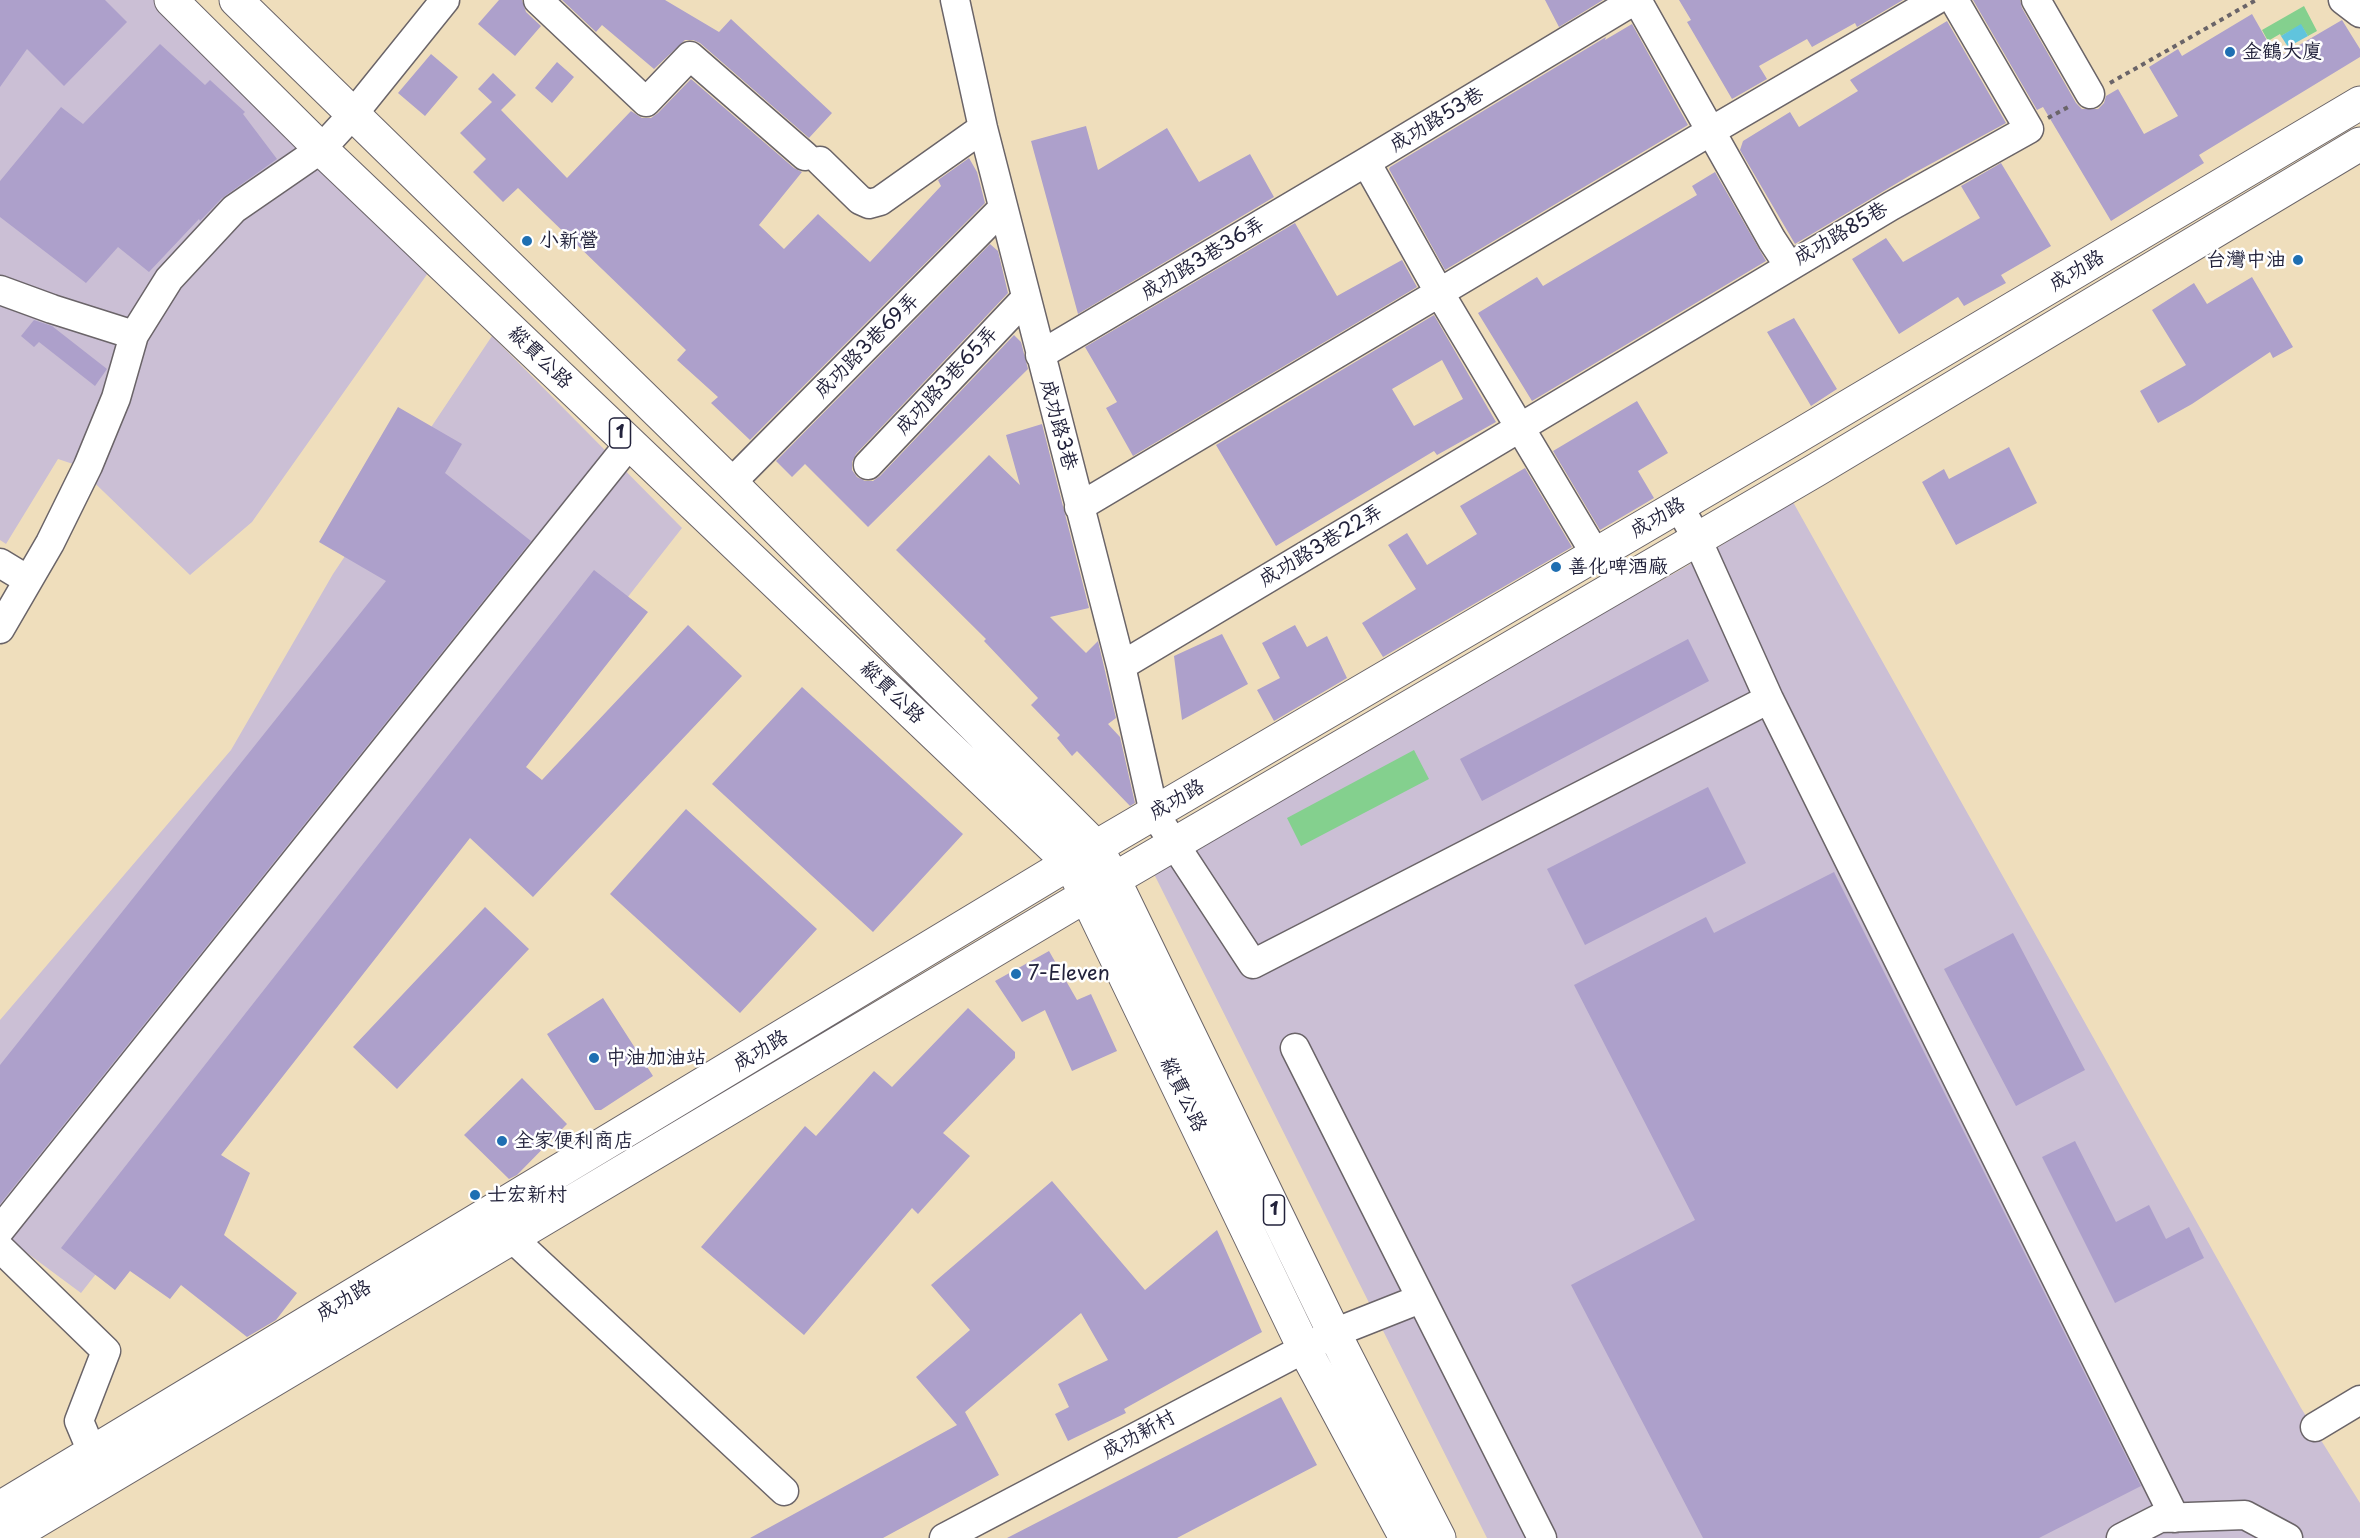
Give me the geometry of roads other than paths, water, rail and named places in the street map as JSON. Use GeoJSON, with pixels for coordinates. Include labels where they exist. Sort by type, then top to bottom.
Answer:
{"type":"FeatureCollection","features":[{"type":"Feature","properties":{"kind":"main road","name":"縱貫公路"},"geometry":{"type":"LineString","coordinates":[[171,0],[321,149],[630,443],[1083,856]]}},
{"type":"Feature","properties":{"kind":"main road","name":"縱貫公路"},"geometry":{"type":"LineString","coordinates":[[236,0],[731,483],[1083,856],[1439,1538]]}},
{"type":"Feature","properties":{"kind":"main road","name":"成功路"},"geometry":{"type":"LineString","coordinates":[[8,1538],[1083,856],[2360,103]]}},
{"type":"Feature","properties":{"kind":"main road","name":"成功路"},"geometry":{"type":"LineString","coordinates":[[0,1508],[92,1452],[502,1225],[1100,888],[1826,464],[2360,144]]}},
{"type":"Feature","properties":{"kind":"main road","name":"縱貫公路"},"geometry":{"type":"LineString","coordinates":[[1100,888],[1304,1348],[1406,1538]]}},
{"type":"Feature","properties":{"kind":"street"},"geometry":{"type":"LineString","coordinates":[[0,629],[51,543],[88,466],[116,398],[134,334],[169,279],[234,209],[321,149],[354,114],[445,0]]}},
{"type":"Feature","properties":{"kind":"street"},"geometry":{"type":"LineString","coordinates":[[538,0],[646,102],[690,56],[860,200],[869,204],[880,201],[983,128]]}},
{"type":"Feature","properties":{"kind":"street","name":"成功路3巷"},"geometry":{"type":"LineString","coordinates":[[955,0],[983,128],[1121,666],[1154,813],[1253,964],[1769,699]]}},
{"type":"Feature","properties":{"kind":"street","name":"成功路85巷"},"geometry":{"type":"LineString","coordinates":[[1636,0],[1789,266],[2029,129],[1954,0]]}},
{"type":"Feature","properties":{"kind":"street","name":"成功路53巷"},"geometry":{"type":"LineString","coordinates":[[1366,162],[1636,0]]}},
{"type":"Feature","properties":{"kind":"street"},"geometry":{"type":"LineString","coordinates":[[1079,507],[1711,131],[1936,0]]}},
{"type":"Feature","properties":{"kind":"street"},"geometry":{"type":"LineString","coordinates":[[2036,0],[2090,94]]}},
{"type":"Feature","properties":{"kind":"street"},"geometry":{"type":"LineString","coordinates":[[2343,0],[2360,13]]}},
{"type":"Feature","properties":{"kind":"street"},"geometry":{"type":"LineString","coordinates":[[1366,162],[1439,292],[1596,555]]}},
{"type":"Feature","properties":{"kind":"street","name":"成功路3巷36弄"},"geometry":{"type":"LineString","coordinates":[[1040,355],[1366,162]]}},
{"type":"Feature","properties":{"kind":"street","name":"成功路3巷69弄"},"geometry":{"type":"LineString","coordinates":[[731,483],[1003,208]]}},
{"type":"Feature","properties":{"kind":"street"},"geometry":{"type":"LineString","coordinates":[[1521,427],[1789,266]]}},
{"type":"Feature","properties":{"kind":"street"},"geometry":{"type":"LineString","coordinates":[[0,290],[52,309],[134,334]]}},
{"type":"Feature","properties":{"kind":"street","name":"成功路3巷65弄"},"geometry":{"type":"LineString","coordinates":[[868,465],[1026,298]]}},
{"type":"Feature","properties":{"kind":"street","name":"成功路3巷22弄"},"geometry":{"type":"LineString","coordinates":[[1121,666],[1521,427]]}},
{"type":"Feature","properties":{"kind":"street"},"geometry":{"type":"LineString","coordinates":[[0,1230],[630,443]]}},
{"type":"Feature","properties":{"kind":"street"},"geometry":{"type":"LineString","coordinates":[[1678,506],[1697,539],[1769,699],[2175,1518]]}},
{"type":"Feature","properties":{"kind":"street"},"geometry":{"type":"LineString","coordinates":[[0,563],[28,580]]}},
{"type":"Feature","properties":{"kind":"street"},"geometry":{"type":"LineString","coordinates":[[1295,1048],[1542,1538]]}},
{"type":"Feature","properties":{"kind":"street"},"geometry":{"type":"LineString","coordinates":[[502,1225],[784,1491]]}},
{"type":"Feature","properties":{"kind":"street"},"geometry":{"type":"LineString","coordinates":[[0,1248],[106,1352],[79,1421],[92,1452]]}},
{"type":"Feature","properties":{"kind":"street","name":"成功新村"},"geometry":{"type":"LineString","coordinates":[[944,1538],[1304,1348],[1334,1333],[1420,1299]]}},
{"type":"Feature","properties":{"kind":"street"},"geometry":{"type":"LineString","coordinates":[[2315,1427],[2360,1400]]}},
{"type":"Feature","properties":{"kind":"street"},"geometry":{"type":"LineString","coordinates":[[2121,1538],[2160,1518],[2245,1515],[2288,1538]]}},
{"type":"Feature","properties":{"kind":"water"},"geometry":{"type":"Polygon","coordinates":[[[2301,24],[2308,36],[2288,47],[2281,36],[2301,24]]]}},
{"type":"Feature","properties":{"kind":"place","name":"金鶴大廈"},"geometry":{"type":"Point","coordinates":[2230,52]}},
{"type":"Feature","properties":{"kind":"place","name":"小新營"},"geometry":{"type":"Point","coordinates":[527,241]}},
{"type":"Feature","properties":{"kind":"place","name":"台灣中油"},"geometry":{"type":"Point","coordinates":[2298,260]}},
{"type":"Feature","properties":{"kind":"place","name":"善化啤酒廠"},"geometry":{"type":"Point","coordinates":[1556,567]}},
{"type":"Feature","properties":{"kind":"place","name":"7-Eleven"},"geometry":{"type":"Point","coordinates":[1016,974]}},
{"type":"Feature","properties":{"kind":"place","name":"中油加油站"},"geometry":{"type":"Point","coordinates":[594,1058]}},
{"type":"Feature","properties":{"kind":"place","name":"全家便利商店"},"geometry":{"type":"Point","coordinates":[502,1141]}},
{"type":"Feature","properties":{"kind":"place","name":"士宏新村"},"geometry":{"type":"Point","coordinates":[475,1195]}}]}
